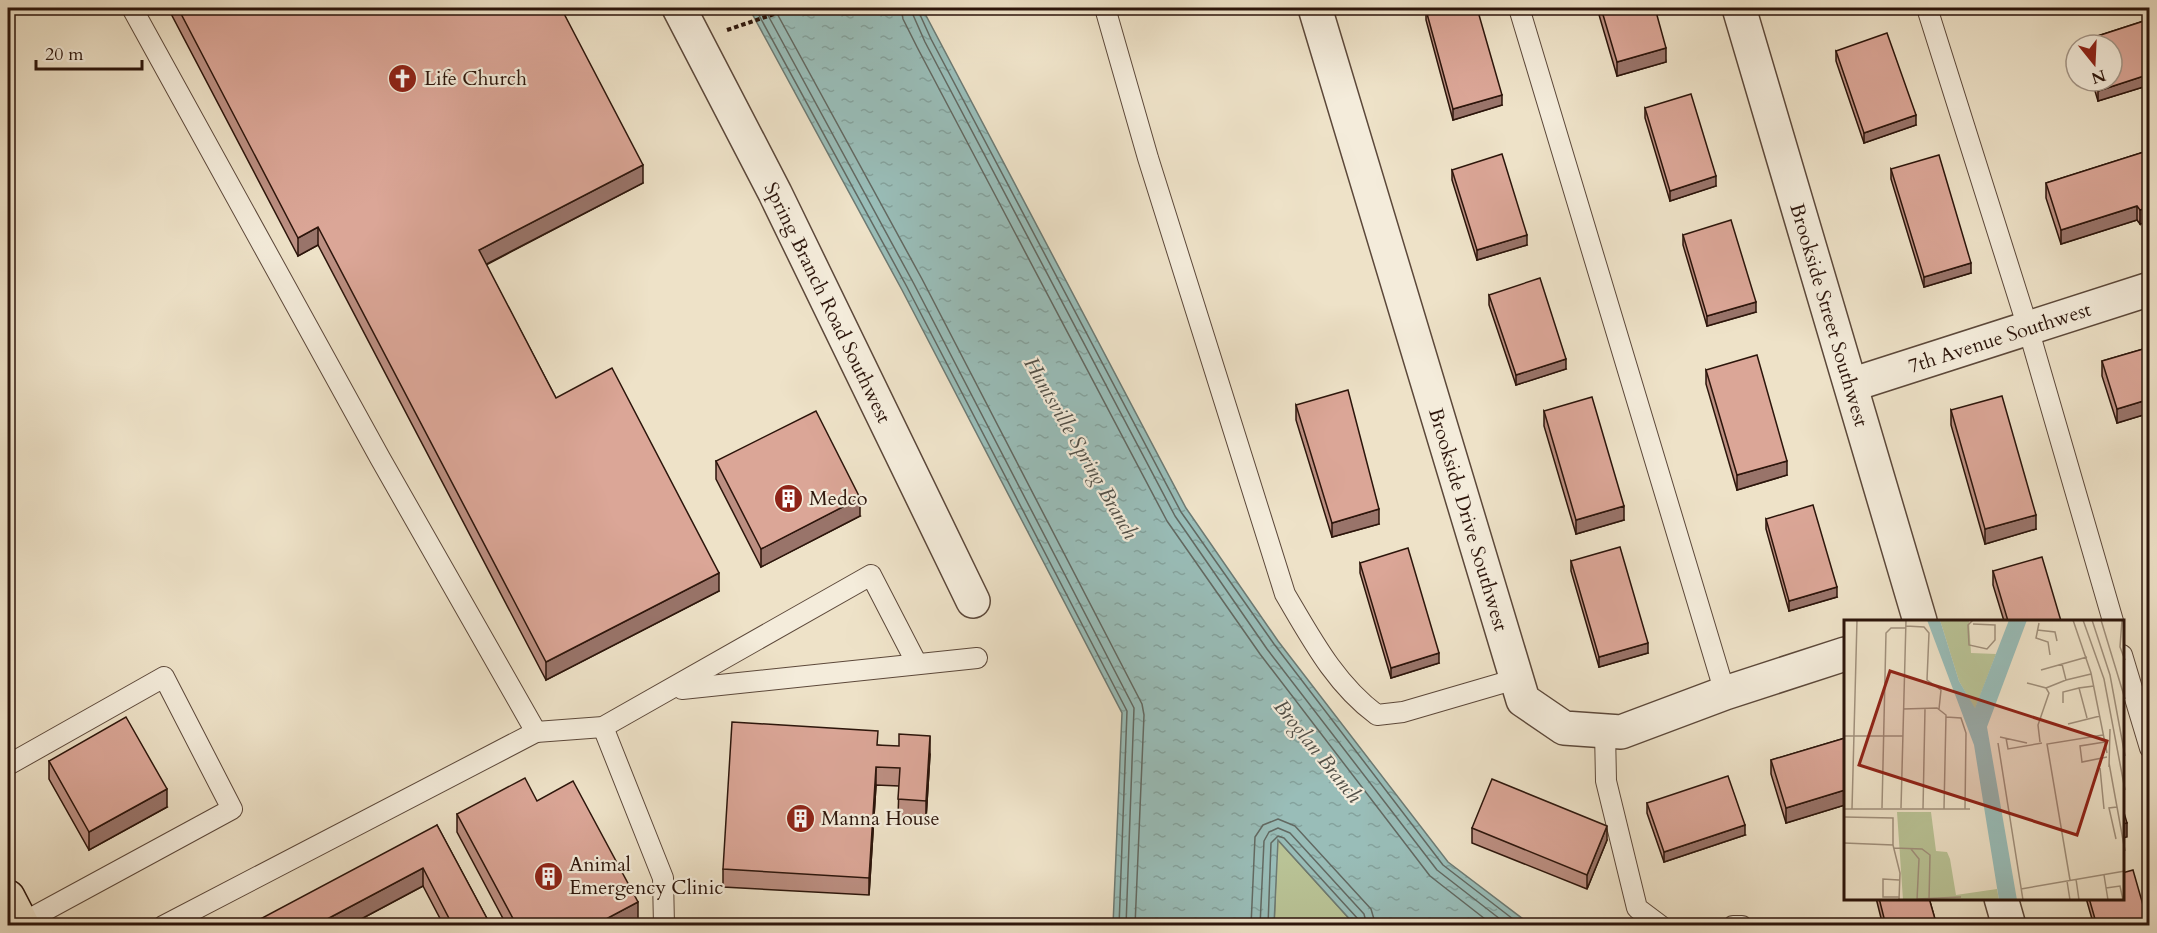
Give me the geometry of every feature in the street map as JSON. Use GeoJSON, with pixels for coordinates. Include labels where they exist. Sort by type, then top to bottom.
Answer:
{"type":"FeatureCollection","features":[{"type":"Feature","properties":{"kind":"street","name":"Spring Branch Road Southwest"},"geometry":{"type":"LineString","coordinates":[[679,8],[775,193],[973,601]]}},
{"type":"Feature","properties":{"kind":"street","name":"Brookside Drive Southwest"},"geometry":{"type":"LineString","coordinates":[[1315,8],[1523,700],[1563,728],[1621,732],[1725,693],[1844,654]]}},
{"type":"Feature","properties":{"kind":"street","name":"Brookside Street Southwest"},"geometry":{"type":"LineString","coordinates":[[1739,8],[1920,620]]}},
{"type":"Feature","properties":{"kind":"street","name":"7th Avenue Southwest"},"geometry":{"type":"LineString","coordinates":[[1851,385],[2150,289]]}},
{"type":"Feature","properties":{"kind":"street"},"geometry":{"type":"LineString","coordinates":[[2002,900],[2009,926]]}},
{"type":"Feature","properties":{"kind":"lane"},"geometry":{"type":"LineString","coordinates":[[132,8],[380,458],[536,732]]}},
{"type":"Feature","properties":{"kind":"lane"},"geometry":{"type":"LineString","coordinates":[[1105,8],[1148,158],[1285,594],[1320,652],[1354,698],[1377,715],[1403,712],[1516,679]]}},
{"type":"Feature","properties":{"kind":"lane"},"geometry":{"type":"LineString","coordinates":[[1519,8],[1725,693]]}},
{"type":"Feature","properties":{"kind":"lane"},"geometry":{"type":"LineString","coordinates":[[1927,8],[2028,328],[2113,620]]}},
{"type":"Feature","properties":{"kind":"lane"},"geometry":{"type":"LineString","coordinates":[[163,926],[536,732],[603,727],[672,690],[871,575],[916,664]]}},
{"type":"Feature","properties":{"kind":"lane"},"geometry":{"type":"LineString","coordinates":[[672,690],[977,658]]}},
{"type":"Feature","properties":{"kind":"lane"},"geometry":{"type":"LineString","coordinates":[[2124,662],[2150,748]]}},
{"type":"Feature","properties":{"kind":"lane"},"geometry":{"type":"LineString","coordinates":[[8,765],[164,677],[232,809],[17,915]]}},
{"type":"Feature","properties":{"kind":"lane"},"geometry":{"type":"LineString","coordinates":[[603,727],[663,878],[664,926]]}},
{"type":"Feature","properties":{"kind":"lane"},"geometry":{"type":"LineString","coordinates":[[1605,731],[1606,781],[1637,908],[1661,926]]}},
{"type":"Feature","properties":{"kind":"lane"},"geometry":{"type":"LineString","coordinates":[[1733,926],[1742,926]]}},
{"type":"Feature","properties":{"kind":"path"},"geometry":{"type":"LineString","coordinates":[[723,31],[792,8]]}},
{"type":"Feature","properties":{"kind":"green space"},"geometry":{"type":"Polygon","coordinates":[[[1277,839],[1355,925],[1274,926],[1277,839]]]}},
{"type":"Feature","properties":{"kind":"water"},"geometry":{"type":"Polygon","coordinates":[[[749,8],[922,8],[1186,508],[1278,641],[1448,862],[1531,925],[1355,925],[1278,840],[1274,925],[1113,925],[1122,713],[902,290],[749,8]]]}},
{"type":"Feature","properties":{"kind":"building"},"geometry":{"type":"Polygon","coordinates":[[[178,8],[561,8],[643,165],[479,250],[556,398],[612,368],[719,573],[546,662],[318,227],[298,238],[178,8]]]}},
{"type":"Feature","properties":{"kind":"building"},"geometry":{"type":"Polygon","coordinates":[[[1477,8],[1502,95],[1453,109],[1426,10],[1477,8]]]}},
{"type":"Feature","properties":{"kind":"building"},"geometry":{"type":"Polygon","coordinates":[[[1601,8],[1655,8],[1666,48],[1617,62],[1601,8]]]}},
{"type":"Feature","properties":{"kind":"building"},"geometry":{"type":"Polygon","coordinates":[[[2147,20],[2150,26],[2150,74],[2124,82],[2124,33],[2107,33],[2147,20]]]}},
{"type":"Feature","properties":{"kind":"building"},"geometry":{"type":"Polygon","coordinates":[[[1887,33],[1916,115],[1864,133],[1836,51],[1887,33]]]}},
{"type":"Feature","properties":{"kind":"building"},"geometry":{"type":"Polygon","coordinates":[[[1691,94],[1716,176],[1670,191],[1645,108],[1691,94]]]}},
{"type":"Feature","properties":{"kind":"building"},"geometry":{"type":"Polygon","coordinates":[[[2150,150],[2150,207],[2140,210],[2137,206],[2061,230],[2046,183],[2150,150]]]}},
{"type":"Feature","properties":{"kind":"building"},"geometry":{"type":"Polygon","coordinates":[[[1502,154],[1527,235],[1477,250],[1452,170],[1502,154]]]}},
{"type":"Feature","properties":{"kind":"building"},"geometry":{"type":"Polygon","coordinates":[[[1939,155],[1971,263],[1924,277],[1891,169],[1939,155]]]}},
{"type":"Feature","properties":{"kind":"building"},"geometry":{"type":"Polygon","coordinates":[[[1731,220],[1756,302],[1707,316],[1683,235],[1731,220]]]}},
{"type":"Feature","properties":{"kind":"building"},"geometry":{"type":"Polygon","coordinates":[[[1540,278],[1566,359],[1516,375],[1489,295],[1540,278]]]}},
{"type":"Feature","properties":{"kind":"building"},"geometry":{"type":"Polygon","coordinates":[[[2150,347],[2150,399],[2117,409],[2102,361],[2150,347]]]}},
{"type":"Feature","properties":{"kind":"building"},"geometry":{"type":"Polygon","coordinates":[[[1757,355],[1787,461],[1737,475],[1706,370],[1757,355]]]}},
{"type":"Feature","properties":{"kind":"building"},"geometry":{"type":"Polygon","coordinates":[[[1348,390],[1379,509],[1332,523],[1296,405],[1348,390]]]}},
{"type":"Feature","properties":{"kind":"building"},"geometry":{"type":"Polygon","coordinates":[[[2002,396],[2036,515],[1985,529],[1951,410],[2002,396]]]}},
{"type":"Feature","properties":{"kind":"building"},"geometry":{"type":"Polygon","coordinates":[[[1592,397],[1624,506],[1576,520],[1544,411],[1592,397]]]}},
{"type":"Feature","properties":{"kind":"building","name":"Medco"},"geometry":{"type":"Polygon","coordinates":[[[816,411],[860,498],[761,549],[716,461],[816,411]]]}},
{"type":"Feature","properties":{"kind":"building"},"geometry":{"type":"Polygon","coordinates":[[[1813,505],[1837,587],[1789,601],[1766,519],[1813,505]]]}},
{"type":"Feature","properties":{"kind":"building"},"geometry":{"type":"Polygon","coordinates":[[[1620,547],[1648,643],[1599,657],[1571,561],[1620,547]]]}},
{"type":"Feature","properties":{"kind":"building"},"geometry":{"type":"Polygon","coordinates":[[[1408,548],[1439,653],[1391,668],[1360,563],[1408,548]]]}},
{"type":"Feature","properties":{"kind":"building"},"geometry":{"type":"Polygon","coordinates":[[[2042,557],[2061,620],[2008,620],[1993,571],[2042,557]]]}},
{"type":"Feature","properties":{"kind":"building"},"geometry":{"type":"Polygon","coordinates":[[[126,717],[167,789],[89,832],[49,761],[126,717]]]}},
{"type":"Feature","properties":{"kind":"building","name":"Manna House"},"geometry":{"type":"Polygon","coordinates":[[[732,722],[878,731],[877,745],[899,746],[899,734],[930,736],[926,801],[898,799],[900,768],[876,767],[869,878],[723,869],[732,722]]]}},
{"type":"Feature","properties":{"kind":"building"},"geometry":{"type":"Polygon","coordinates":[[[1844,738],[1844,790],[1786,808],[1771,760],[1844,738]]]}},
{"type":"Feature","properties":{"kind":"building"},"geometry":{"type":"Polygon","coordinates":[[[1728,776],[1745,825],[1664,852],[1647,803],[1728,776]]]}},
{"type":"Feature","properties":{"kind":"building","name":"Animal Emergency Clinic"},"geometry":{"type":"Polygon","coordinates":[[[525,778],[537,801],[573,781],[638,902],[602,921],[604,926],[517,926],[457,814],[525,778]]]}},
{"type":"Feature","properties":{"kind":"building"},"geometry":{"type":"Polygon","coordinates":[[[1492,779],[1607,826],[1587,875],[1472,828],[1492,779]]]}},
{"type":"Feature","properties":{"kind":"building"},"geometry":{"type":"Polygon","coordinates":[[[437,825],[491,926],[453,926],[423,868],[314,926],[247,926],[437,825]]]}},
{"type":"Feature","properties":{"kind":"building"},"geometry":{"type":"Polygon","coordinates":[[[2133,870],[2149,926],[2097,926],[2090,900],[2124,900],[2124,872],[2133,870]]]}},
{"type":"Feature","properties":{"kind":"building"},"geometry":{"type":"Polygon","coordinates":[[[1880,900],[1930,900],[1937,926],[1886,926],[1880,900]]]}},
{"type":"Feature","properties":{"kind":"place","name":"Life Church"},"geometry":{"type":"Point","coordinates":[403,78]}},
{"type":"Feature","properties":{"kind":"place","name":"Medco"},"geometry":{"type":"Point","coordinates":[788,498]}},
{"type":"Feature","properties":{"kind":"place","name":"Manna House"},"geometry":{"type":"Point","coordinates":[800,818]}},
{"type":"Feature","properties":{"kind":"place","name":"Animal Emergency Clinic"},"geometry":{"type":"Point","coordinates":[548,876]}},
{"type":"Feature","properties":{"kind":"water label","name":"Huntsville Spring Branch"},"geometry":{"type":"Point","coordinates":[1081,448]}},
{"type":"Feature","properties":{"kind":"water label","name":"Broglan Branch"},"geometry":{"type":"Point","coordinates":[1318,751]}}]}
